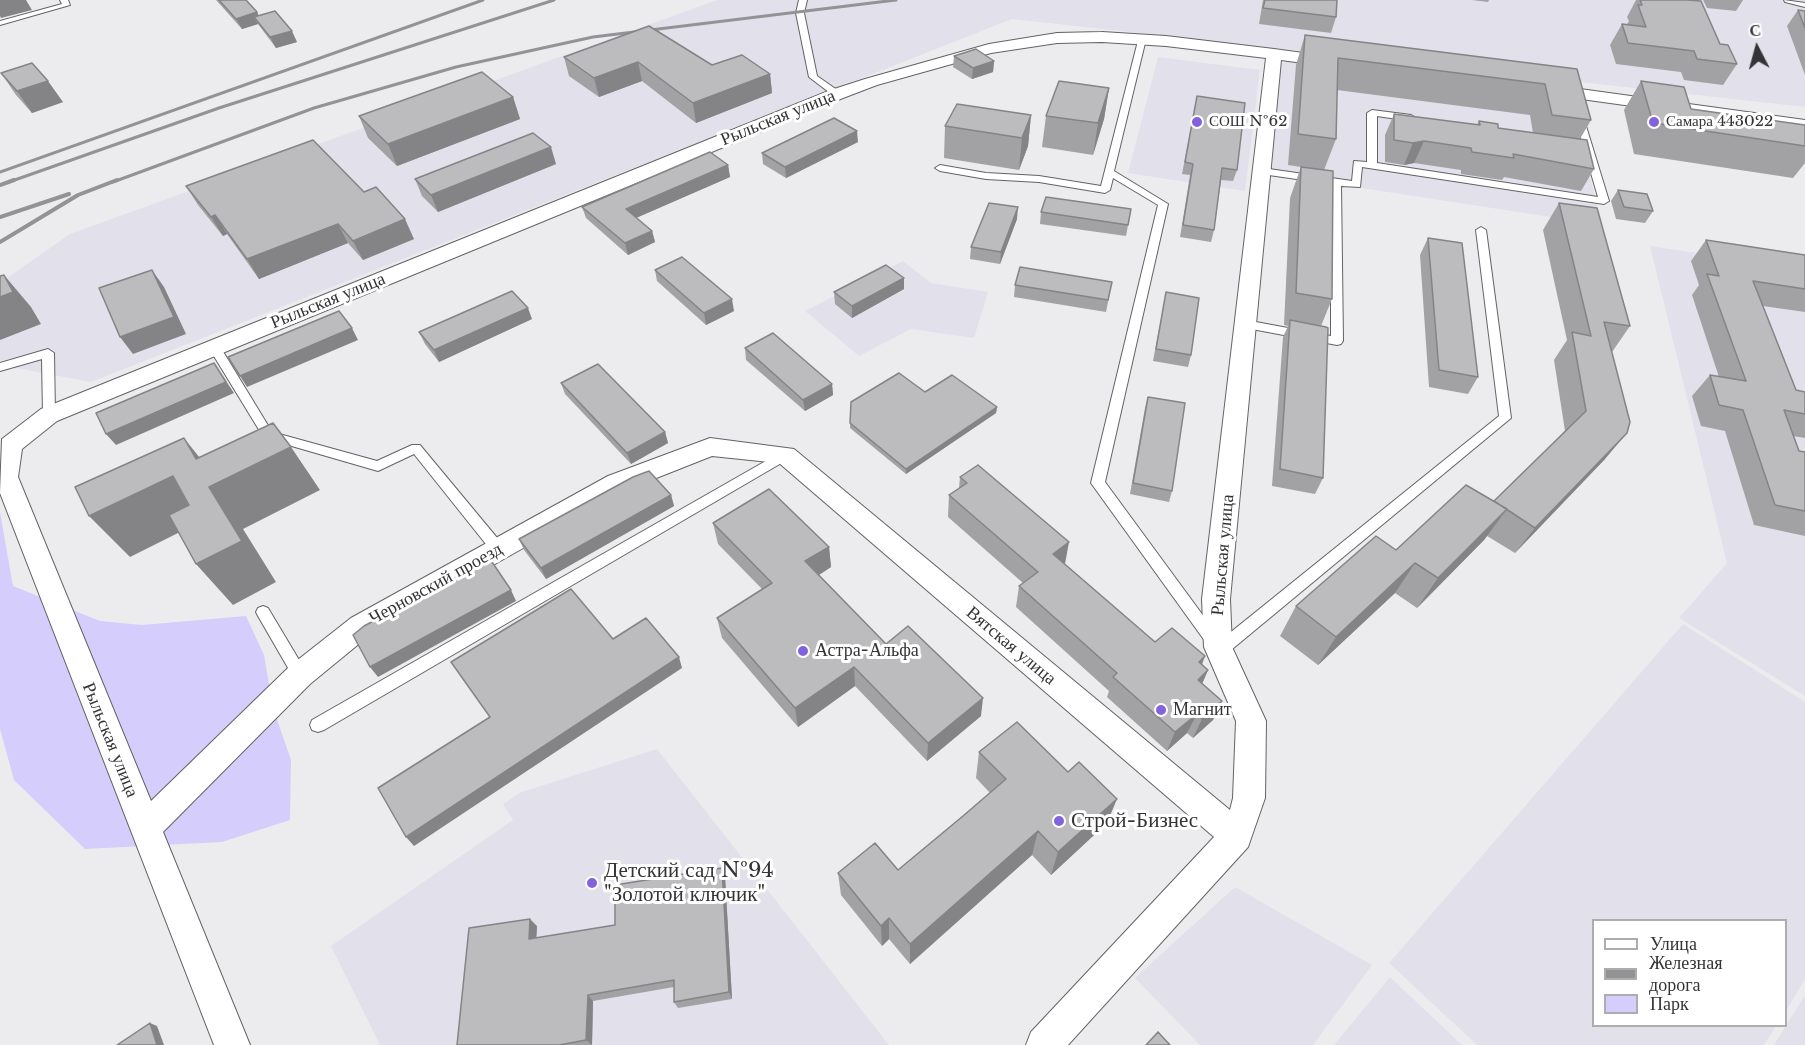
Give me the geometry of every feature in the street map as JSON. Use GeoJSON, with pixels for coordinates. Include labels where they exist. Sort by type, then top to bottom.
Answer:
{"type":"FeatureCollection","features":[{"type":"Feature","properties":{"kind":"street","name":"Рыльская улица"},"geometry":{"type":"LineString","coordinates":[[232,1045],[6,477],[10,445],[49,415],[837,94],[989,49],[1057,38],[1102,37],[1142,39],[1354,64]]}},
{"type":"Feature","properties":{"kind":"street","name":"Рыльская улица"},"geometry":{"type":"LineString","coordinates":[[1044,1045],[1237,836],[1249,798],[1251,721],[1220,650],[1216,599],[1274,54]]}},
{"type":"Feature","properties":{"kind":"street"},"geometry":{"type":"LineString","coordinates":[[1527,87],[1805,125]]}},
{"type":"Feature","properties":{"kind":"street","name":"Черновский проезд"},"geometry":{"type":"LineString","coordinates":[[146,828],[300,675],[361,626],[617,483],[710,447],[784,455]]}},
{"type":"Feature","properties":{"kind":"street","name":"Вятская улица"},"geometry":{"type":"LineString","coordinates":[[784,455],[1237,836]]}},
{"type":"Feature","properties":{"kind":"lane"},"geometry":{"type":"LineString","coordinates":[[0,23],[66,5],[64,0]]}},
{"type":"Feature","properties":{"kind":"lane"},"geometry":{"type":"LineString","coordinates":[[802,0],[800,13],[813,77],[837,94]]}},
{"type":"Feature","properties":{"kind":"lane"},"geometry":{"type":"LineString","coordinates":[[1788,0],[1805,5]]}},
{"type":"Feature","properties":{"kind":"lane"},"geometry":{"type":"LineString","coordinates":[[940,168],[986,176],[1039,179],[1105,189],[1142,39]]}},
{"type":"Feature","properties":{"kind":"lane"},"geometry":{"type":"LineString","coordinates":[[1262,171],[1357,185],[1357,162],[1604,201],[1587,160],[1573,92]]}},
{"type":"Feature","properties":{"kind":"lane"},"geometry":{"type":"LineString","coordinates":[[1372,165],[1372,113],[1420,120]]}},
{"type":"Feature","properties":{"kind":"lane"},"geometry":{"type":"LineString","coordinates":[[1109,172],[1163,204],[1098,483],[1220,650],[1505,418],[1480,230]]}},
{"type":"Feature","properties":{"kind":"lane"},"geometry":{"type":"LineString","coordinates":[[1245,324],[1337,341],[1336,182]]}},
{"type":"Feature","properties":{"kind":"lane"},"geometry":{"type":"LineString","coordinates":[[214,348],[268,435],[378,466],[416,448],[498,549]]}},
{"type":"Feature","properties":{"kind":"lane"},"geometry":{"type":"LineString","coordinates":[[0,367],[48,353],[49,415]]}},
{"type":"Feature","properties":{"kind":"lane"},"geometry":{"type":"LineString","coordinates":[[318,725],[784,455]]}},
{"type":"Feature","properties":{"kind":"lane"},"geometry":{"type":"LineString","coordinates":[[263,612],[300,675]]}},
{"type":"Feature","properties":{"kind":"shaded area"},"geometry":{"type":"Polygon","coordinates":[[[717,0],[1805,0],[1805,107],[1012,19],[91,382],[0,365],[0,283],[70,234],[717,0]]]}},
{"type":"Feature","properties":{"kind":"shaded area","name":"СОШ №62"},"geometry":{"type":"Polygon","coordinates":[[[1158,57],[1260,70],[1245,191],[1128,173],[1158,57]]]}},
{"type":"Feature","properties":{"kind":"shaded area"},"geometry":{"type":"Polygon","coordinates":[[[1293,60],[1568,97],[1603,225],[1270,174],[1277,65],[1293,60]]]}},
{"type":"Feature","properties":{"kind":"shaded area"},"geometry":{"type":"Polygon","coordinates":[[[1650,246],[1805,269],[1805,696],[1679,618],[1727,563],[1650,246]]]}},
{"type":"Feature","properties":{"kind":"shaded area"},"geometry":{"type":"Polygon","coordinates":[[[903,261],[931,283],[988,292],[974,338],[911,329],[859,356],[805,311],[903,261]]]}},
{"type":"Feature","properties":{"kind":"shaded area"},"geometry":{"type":"Polygon","coordinates":[[[1683,624],[1805,702],[1805,979],[1787,1009],[1787,919],[1592,919],[1592,1027],[1775,1027],[1764,1045],[1477,1045],[1389,963],[1683,624]]]}},
{"type":"Feature","properties":{"kind":"shaded area","name":"Детский сад №94 \"Золотой ключик\""},"geometry":{"type":"Polygon","coordinates":[[[657,749],[889,1045],[380,1045],[331,946],[513,820],[503,804],[519,793],[657,749]]]}},
{"type":"Feature","properties":{"kind":"shaded area"},"geometry":{"type":"Polygon","coordinates":[[[1235,887],[1372,965],[1313,1045],[1200,1045],[1135,978],[1235,887]]]}},
{"type":"Feature","properties":{"kind":"shaded area"},"geometry":{"type":"Polygon","coordinates":[[[1390,977],[1462,1045],[1334,1045],[1390,977]]]}},
{"type":"Feature","properties":{"kind":"shaded area"},"geometry":{"type":"Polygon","coordinates":[[[1805,995],[1805,1045],[1774,1045],[1805,995]]]}},
{"type":"Feature","properties":{"kind":"green space"},"geometry":{"type":"Polygon","coordinates":[[[0,512],[13,586],[100,621],[142,625],[246,616],[264,655],[273,708],[291,760],[290,820],[222,842],[85,849],[14,780],[0,729],[0,512]]]}},
{"type":"Feature","properties":{"kind":"building"},"geometry":{"type":"Polygon","coordinates":[[[219,0],[246,0],[257,12],[236,19],[219,0]]]}},
{"type":"Feature","properties":{"kind":"building"},"geometry":{"type":"Polygon","coordinates":[[[1265,0],[1337,0],[1336,17],[1263,8],[1265,0]]]}},
{"type":"Feature","properties":{"kind":"building"},"geometry":{"type":"Polygon","coordinates":[[[1640,0],[1701,1],[1720,44],[1728,45],[1737,64],[1697,59],[1694,51],[1628,43],[1622,24],[1646,27],[1638,5],[1642,5],[1640,0]]]}},
{"type":"Feature","properties":{"kind":"building"},"geometry":{"type":"Polygon","coordinates":[[[1798,10],[1805,11],[1805,28],[1798,10]]]}},
{"type":"Feature","properties":{"kind":"building"},"geometry":{"type":"Polygon","coordinates":[[[275,11],[292,31],[270,37],[254,17],[275,11]]]}},
{"type":"Feature","properties":{"kind":"building"},"geometry":{"type":"Polygon","coordinates":[[[649,26],[712,65],[742,55],[770,74],[693,103],[638,62],[594,78],[564,57],[649,26]]]}},
{"type":"Feature","properties":{"kind":"building"},"geometry":{"type":"Polygon","coordinates":[[[1305,35],[1577,69],[1591,120],[1552,115],[1545,84],[1338,58],[1336,139],[1298,134],[1305,35]]]}},
{"type":"Feature","properties":{"kind":"building"},"geometry":{"type":"Polygon","coordinates":[[[976,49],[994,61],[973,68],[954,56],[976,49]]]}},
{"type":"Feature","properties":{"kind":"building"},"geometry":{"type":"Polygon","coordinates":[[[32,63],[48,81],[17,91],[1,73],[32,63]]]}},
{"type":"Feature","properties":{"kind":"building"},"geometry":{"type":"Polygon","coordinates":[[[482,72],[513,97],[388,144],[359,116],[482,72]]]}},
{"type":"Feature","properties":{"kind":"building"},"geometry":{"type":"Polygon","coordinates":[[[1059,81],[1109,88],[1098,123],[1046,116],[1059,81]]]}},
{"type":"Feature","properties":{"kind":"building"},"geometry":{"type":"Polygon","coordinates":[[[1641,81],[1684,87],[1691,109],[1805,125],[1805,146],[1653,123],[1641,81]]]}},
{"type":"Feature","properties":{"kind":"building"},"geometry":{"type":"Polygon","coordinates":[[[1197,96],[1245,103],[1237,170],[1222,168],[1214,230],[1183,225],[1193,164],[1185,162],[1197,96]]]}},
{"type":"Feature","properties":{"kind":"building"},"geometry":{"type":"Polygon","coordinates":[[[957,104],[1031,115],[1022,138],[945,126],[957,104]]]}},
{"type":"Feature","properties":{"kind":"building"},"geometry":{"type":"Polygon","coordinates":[[[1394,114],[1480,125],[1479,121],[1498,124],[1498,128],[1587,140],[1594,169],[1513,154],[1514,158],[1472,152],[1471,148],[1424,141],[1413,143],[1394,140],[1394,114]]]}},
{"type":"Feature","properties":{"kind":"building"},"geometry":{"type":"Polygon","coordinates":[[[834,118],[857,131],[785,167],[762,153],[834,118]]]}},
{"type":"Feature","properties":{"kind":"building"},"geometry":{"type":"Polygon","coordinates":[[[533,133],[551,147],[431,195],[415,179],[533,133]]]}},
{"type":"Feature","properties":{"kind":"building"},"geometry":{"type":"Polygon","coordinates":[[[313,140],[364,192],[376,187],[405,219],[353,241],[338,224],[247,259],[215,215],[211,217],[186,186],[313,140]]]}},
{"type":"Feature","properties":{"kind":"building"},"geometry":{"type":"Polygon","coordinates":[[[710,152],[728,165],[626,209],[652,231],[625,243],[582,207],[710,152]]]}},
{"type":"Feature","properties":{"kind":"building"},"geometry":{"type":"Polygon","coordinates":[[[1301,167],[1333,171],[1332,299],[1296,293],[1301,167]]]}},
{"type":"Feature","properties":{"kind":"building"},"geometry":{"type":"Polygon","coordinates":[[[1618,190],[1647,194],[1653,211],[1624,207],[1618,190]]]}},
{"type":"Feature","properties":{"kind":"building"},"geometry":{"type":"Polygon","coordinates":[[[1046,197],[1131,209],[1128,225],[1041,212],[1046,197]]]}},
{"type":"Feature","properties":{"kind":"building"},"geometry":{"type":"Polygon","coordinates":[[[989,203],[1018,207],[1001,252],[971,247],[989,203]]]}},
{"type":"Feature","properties":{"kind":"building"},"geometry":{"type":"Polygon","coordinates":[[[1559,203],[1597,208],[1630,326],[1604,322],[1630,422],[1627,433],[1535,528],[1494,501],[1586,411],[1572,332],[1591,336],[1559,203]]]}},
{"type":"Feature","properties":{"kind":"building"},"geometry":{"type":"Polygon","coordinates":[[[1428,238],[1462,243],[1478,377],[1439,370],[1428,238]]]}},
{"type":"Feature","properties":{"kind":"building"},"geometry":{"type":"Polygon","coordinates":[[[1706,240],[1805,255],[1805,289],[1753,281],[1796,390],[1805,392],[1805,414],[1784,410],[1799,451],[1805,452],[1805,511],[1775,505],[1743,410],[1719,405],[1710,375],[1746,381],[1707,274],[1719,276],[1706,240]]]}},
{"type":"Feature","properties":{"kind":"building"},"geometry":{"type":"Polygon","coordinates":[[[682,257],[732,299],[704,313],[655,270],[682,257]]]}},
{"type":"Feature","properties":{"kind":"building"},"geometry":{"type":"Polygon","coordinates":[[[886,265],[904,278],[852,306],[834,292],[886,265]]]}},
{"type":"Feature","properties":{"kind":"building"},"geometry":{"type":"Polygon","coordinates":[[[1020,267],[1112,282],[1108,300],[1015,285],[1020,267]]]}},
{"type":"Feature","properties":{"kind":"building"},"geometry":{"type":"Polygon","coordinates":[[[152,270],[174,317],[120,337],[99,288],[152,270]]]}},
{"type":"Feature","properties":{"kind":"building"},"geometry":{"type":"Polygon","coordinates":[[[4,275],[13,292],[0,297],[0,276],[4,275]]]}},
{"type":"Feature","properties":{"kind":"building"},"geometry":{"type":"Polygon","coordinates":[[[512,291],[528,308],[434,350],[419,332],[512,291]]]}},
{"type":"Feature","properties":{"kind":"building"},"geometry":{"type":"Polygon","coordinates":[[[1166,292],[1199,298],[1191,355],[1156,349],[1166,292]]]}},
{"type":"Feature","properties":{"kind":"building"},"geometry":{"type":"Polygon","coordinates":[[[339,311],[352,328],[240,376],[228,357],[339,311]]]}},
{"type":"Feature","properties":{"kind":"building"},"geometry":{"type":"Polygon","coordinates":[[[1290,320],[1328,328],[1323,478],[1280,469],[1290,320]]]}},
{"type":"Feature","properties":{"kind":"building"},"geometry":{"type":"Polygon","coordinates":[[[773,333],[832,384],[803,400],[745,348],[773,333]]]}},
{"type":"Feature","properties":{"kind":"building"},"geometry":{"type":"Polygon","coordinates":[[[214,363],[226,382],[106,434],[96,413],[214,363]]]}},
{"type":"Feature","properties":{"kind":"building"},"geometry":{"type":"Polygon","coordinates":[[[598,364],[665,432],[627,453],[561,383],[598,364]]]}},
{"type":"Feature","properties":{"kind":"building"},"geometry":{"type":"Polygon","coordinates":[[[899,373],[925,392],[952,375],[997,407],[906,469],[850,423],[851,402],[899,373]]]}},
{"type":"Feature","properties":{"kind":"building"},"geometry":{"type":"Polygon","coordinates":[[[1148,397],[1185,403],[1172,491],[1133,483],[1148,397]]]}},
{"type":"Feature","properties":{"kind":"building"},"geometry":{"type":"Polygon","coordinates":[[[273,423],[291,447],[209,487],[242,541],[196,564],[169,515],[189,505],[173,476],[89,516],[75,487],[184,438],[196,459],[273,423]]]}},
{"type":"Feature","properties":{"kind":"building"},"geometry":{"type":"Polygon","coordinates":[[[978,465],[1069,542],[1053,554],[1155,642],[1172,628],[1205,656],[1199,662],[1208,670],[1198,680],[1222,701],[1202,719],[1197,714],[1175,732],[1113,677],[1117,673],[1019,586],[1038,572],[949,495],[967,483],[960,477],[978,465]]]}},
{"type":"Feature","properties":{"kind":"building"},"geometry":{"type":"Polygon","coordinates":[[[649,471],[671,495],[541,568],[519,539],[633,477],[649,471]]]}},
{"type":"Feature","properties":{"kind":"building"},"geometry":{"type":"Polygon","coordinates":[[[1466,485],[1507,509],[1438,578],[1415,563],[1336,637],[1296,606],[1376,536],[1396,550],[1466,485]]]}},
{"type":"Feature","properties":{"kind":"building"},"geometry":{"type":"Polygon","coordinates":[[[769,489],[829,547],[805,561],[886,644],[908,626],[983,698],[928,743],[854,667],[795,708],[717,618],[772,583],[713,523],[769,489]]]}},
{"type":"Feature","properties":{"kind":"building"},"geometry":{"type":"Polygon","coordinates":[[[490,559],[511,590],[370,667],[353,635],[364,626],[490,559]]]}},
{"type":"Feature","properties":{"kind":"building"},"geometry":{"type":"Polygon","coordinates":[[[571,589],[613,639],[646,618],[679,657],[406,837],[378,788],[490,717],[451,662],[571,589]]]}},
{"type":"Feature","properties":{"kind":"building"},"geometry":{"type":"Polygon","coordinates":[[[1017,722],[1068,772],[1079,762],[1117,799],[1058,852],[1038,831],[910,944],[889,918],[881,926],[838,873],[875,843],[898,870],[963,816],[1006,779],[979,752],[1017,722]]]}},
{"type":"Feature","properties":{"kind":"building"},"geometry":{"type":"Polygon","coordinates":[[[722,868],[729,992],[674,1002],[674,980],[588,995],[586,1040],[559,1045],[457,1045],[469,928],[530,919],[529,939],[615,925],[615,885],[722,868]]]}},
{"type":"Feature","properties":{"kind":"building"},"geometry":{"type":"Polygon","coordinates":[[[150,1023],[157,1045],[117,1045],[150,1023]]]}},
{"type":"Feature","properties":{"kind":"building"},"geometry":{"type":"Polygon","coordinates":[[[1158,1032],[1170,1045],[1146,1045],[1158,1032]]]}},
{"type":"Feature","properties":{"kind":"railway"},"geometry":{"type":"LineString","coordinates":[[0,172],[483,0]]}},
{"type":"Feature","properties":{"kind":"railway"},"geometry":{"type":"LineString","coordinates":[[9,182],[219,108],[554,0]]}},
{"type":"Feature","properties":{"kind":"railway"},"geometry":{"type":"LineString","coordinates":[[113,182],[314,108],[456,67],[593,37],[896,0]]}},
{"type":"Feature","properties":{"kind":"railway"},"geometry":{"type":"LineString","coordinates":[[0,185],[14,180]]}},
{"type":"Feature","properties":{"kind":"railway"},"geometry":{"type":"LineString","coordinates":[[0,242],[78,195],[117,180]]}},
{"type":"Feature","properties":{"kind":"railway"},"geometry":{"type":"LineString","coordinates":[[0,217],[69,194]]}},
{"type":"Feature","properties":{"kind":"place","name":"СОШ №62"},"geometry":{"type":"Point","coordinates":[1197,122]}},
{"type":"Feature","properties":{"kind":"place","name":"Самара 443022"},"geometry":{"type":"Point","coordinates":[1654,122]}},
{"type":"Feature","properties":{"kind":"place","name":"Астра-Альфа"},"geometry":{"type":"Point","coordinates":[803,651]}},
{"type":"Feature","properties":{"kind":"place","name":"Магнит"},"geometry":{"type":"Point","coordinates":[1161,710]}},
{"type":"Feature","properties":{"kind":"place","name":"Строй-Бизнес"},"geometry":{"type":"Point","coordinates":[1059,821]}},
{"type":"Feature","properties":{"kind":"place","name":"Детский сад №94 \"Золотой ключик\""},"geometry":{"type":"Point","coordinates":[592,883]}}]}
